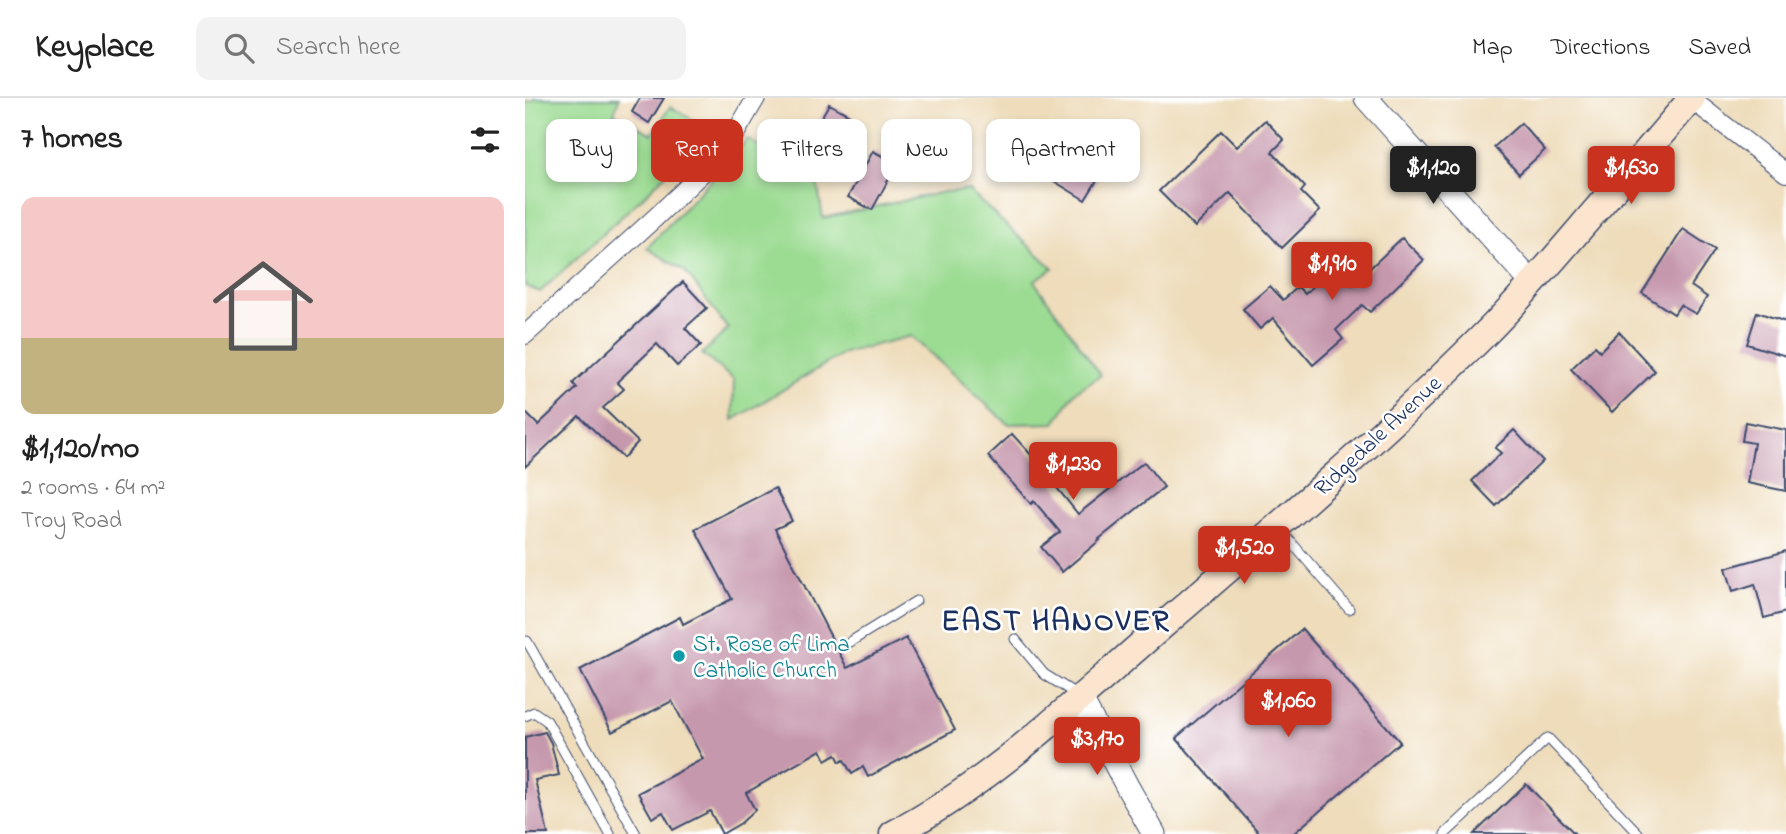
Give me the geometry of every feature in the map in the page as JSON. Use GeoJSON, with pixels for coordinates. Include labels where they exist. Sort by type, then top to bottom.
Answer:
{"type":"FeatureCollection","features":[{"type":"Feature","properties":{"kind":"main road","name":"Ridgedale Avenue"},"geometry":{"type":"LineString","coordinates":[[893,834],[963,793],[1080,697],[1278,526],[1396,419],[1532,284],[1691,99]]}},
{"type":"Feature","properties":{"kind":"street"},"geometry":{"type":"LineString","coordinates":[[525,335],[703,172],[735,134],[757,98]]}},
{"type":"Feature","properties":{"kind":"street"},"geometry":{"type":"LineString","coordinates":[[1366,98],[1532,284]]}},
{"type":"Feature","properties":{"kind":"street"},"geometry":{"type":"LineString","coordinates":[[1691,99],[1786,173]]}},
{"type":"Feature","properties":{"kind":"street"},"geometry":{"type":"LineString","coordinates":[[1080,697],[1154,834]]}},
{"type":"Feature","properties":{"kind":"lane"},"geometry":{"type":"LineString","coordinates":[[1278,526],[1349,609]]}},
{"type":"Feature","properties":{"kind":"lane"},"geometry":{"type":"LineString","coordinates":[[850,642],[916,601]]}},
{"type":"Feature","properties":{"kind":"lane"},"geometry":{"type":"LineString","coordinates":[[1015,639],[1044,674],[1080,697]]}},
{"type":"Feature","properties":{"kind":"lane"},"geometry":{"type":"LineString","coordinates":[[527,641],[636,834]]}},
{"type":"Feature","properties":{"kind":"lane"},"geometry":{"type":"LineString","coordinates":[[525,716],[534,712],[547,721],[610,834]]}},
{"type":"Feature","properties":{"kind":"lane"},"geometry":{"type":"LineString","coordinates":[[1445,834],[1548,738],[1639,834]]}},
{"type":"Feature","properties":{"kind":"green space"},"geometry":{"type":"Polygon","coordinates":[[[534,98],[619,98],[614,114],[624,119],[546,119],[546,182],[637,182],[637,126],[651,133],[651,182],[658,182],[540,292],[525,286],[525,102],[534,98]]]}},
{"type":"Feature","properties":{"kind":"green space"},"geometry":{"type":"Polygon","coordinates":[[[670,107],[692,119],[662,119],[670,107]]]}},
{"type":"Feature","properties":{"kind":"green space"},"geometry":{"type":"Polygon","coordinates":[[[747,139],[757,145],[757,182],[817,182],[823,218],[944,192],[968,190],[1053,268],[1034,281],[1101,375],[1075,392],[1055,423],[1008,424],[911,336],[844,353],[733,420],[734,380],[702,354],[728,329],[685,271],[647,248],[709,182],[743,182],[743,144],[747,139]]]}},
{"type":"Feature","properties":{"kind":"building"},"geometry":{"type":"Polygon","coordinates":[[[640,98],[664,98],[649,123],[632,112],[640,98]]]}},
{"type":"Feature","properties":{"kind":"building"},"geometry":{"type":"Polygon","coordinates":[[[829,104],[853,117],[852,119],[820,119],[829,104]]]}},
{"type":"Feature","properties":{"kind":"building"},"geometry":{"type":"Polygon","coordinates":[[[1265,120],[1284,140],[1272,152],[1305,187],[1301,192],[1320,211],[1282,248],[1230,193],[1195,227],[1159,191],[1221,131],[1237,147],[1265,120]]]}},
{"type":"Feature","properties":{"kind":"building"},"geometry":{"type":"Polygon","coordinates":[[[1521,123],[1545,150],[1519,174],[1494,147],[1521,123]]]}},
{"type":"Feature","properties":{"kind":"building"},"geometry":{"type":"Polygon","coordinates":[[[873,151],[881,155],[881,182],[887,182],[872,210],[848,197],[856,182],[867,182],[867,162],[873,151]]]}},
{"type":"Feature","properties":{"kind":"building"},"geometry":{"type":"Polygon","coordinates":[[[1055,182],[1096,182],[1085,200],[1055,182]]]}},
{"type":"Feature","properties":{"kind":"building"},"geometry":{"type":"Polygon","coordinates":[[[1683,229],[1715,250],[1691,286],[1707,297],[1696,314],[1680,305],[1674,314],[1642,293],[1683,229]]]}},
{"type":"Feature","properties":{"kind":"building"},"geometry":{"type":"Polygon","coordinates":[[[1402,238],[1424,260],[1370,312],[1362,305],[1336,330],[1343,339],[1313,365],[1273,318],[1260,329],[1243,309],[1270,286],[1283,300],[1298,287],[1305,294],[1334,266],[1352,285],[1402,238]]]}},
{"type":"Feature","properties":{"kind":"building"},"geometry":{"type":"Polygon","coordinates":[[[683,282],[707,308],[685,328],[701,345],[677,366],[657,344],[617,382],[624,389],[603,408],[638,442],[623,458],[579,416],[525,467],[525,412],[538,425],[577,388],[573,383],[683,282]]]}},
{"type":"Feature","properties":{"kind":"building"},"geometry":{"type":"Polygon","coordinates":[[[1757,312],[1786,322],[1786,356],[1747,344],[1757,312]]]}},
{"type":"Feature","properties":{"kind":"building"},"geometry":{"type":"Polygon","coordinates":[[[1619,332],[1655,371],[1612,412],[1571,369],[1595,346],[1600,351],[1619,332]]]}},
{"type":"Feature","properties":{"kind":"building"},"geometry":{"type":"Polygon","coordinates":[[[1745,422],[1786,430],[1786,491],[1747,483],[1754,443],[1742,441],[1745,422]]]}},
{"type":"Feature","properties":{"kind":"building"},"geometry":{"type":"Polygon","coordinates":[[[1514,430],[1543,461],[1496,506],[1472,481],[1501,453],[1495,448],[1514,430]]]}},
{"type":"Feature","properties":{"kind":"building"},"geometry":{"type":"Polygon","coordinates":[[[1012,434],[1056,482],[1054,484],[1078,514],[1144,462],[1164,487],[1062,572],[1041,547],[1060,532],[1034,501],[1031,504],[988,456],[1012,434]]]}},
{"type":"Feature","properties":{"kind":"building","name":"St. Rose of Lima Catholic Church"},"geometry":{"type":"Polygon","coordinates":[[[775,488],[792,521],[775,529],[847,668],[906,638],[955,730],[868,777],[863,767],[852,774],[844,760],[840,762],[836,754],[826,760],[821,750],[746,793],[755,810],[741,823],[722,834],[710,811],[673,830],[663,812],[652,818],[638,793],[703,759],[672,701],[612,732],[580,670],[680,617],[683,624],[732,599],[695,529],[775,488]]]}},
{"type":"Feature","properties":{"kind":"building"},"geometry":{"type":"Polygon","coordinates":[[[1786,551],[1786,612],[1764,618],[1755,584],[1733,591],[1726,568],[1786,551]]]}},
{"type":"Feature","properties":{"kind":"building"},"geometry":{"type":"Polygon","coordinates":[[[1302,629],[1400,742],[1293,834],[1260,834],[1176,738],[1302,629]]]}},
{"type":"Feature","properties":{"kind":"building"},"geometry":{"type":"Polygon","coordinates":[[[545,732],[551,743],[559,775],[535,780],[548,834],[525,834],[525,737],[545,732]]]}},
{"type":"Feature","properties":{"kind":"building"},"geometry":{"type":"Polygon","coordinates":[[[1526,784],[1575,834],[1474,834],[1526,784]]]}},
{"type":"Feature","properties":{"kind":"place","name":"St. Rose of Lima Catholic Church"},"geometry":{"type":"Point","coordinates":[679,656]}},
{"type":"Feature","properties":{"kind":"district","name":"EAST HANOVER"},"geometry":{"type":"Point","coordinates":[1056,620]}}]}
